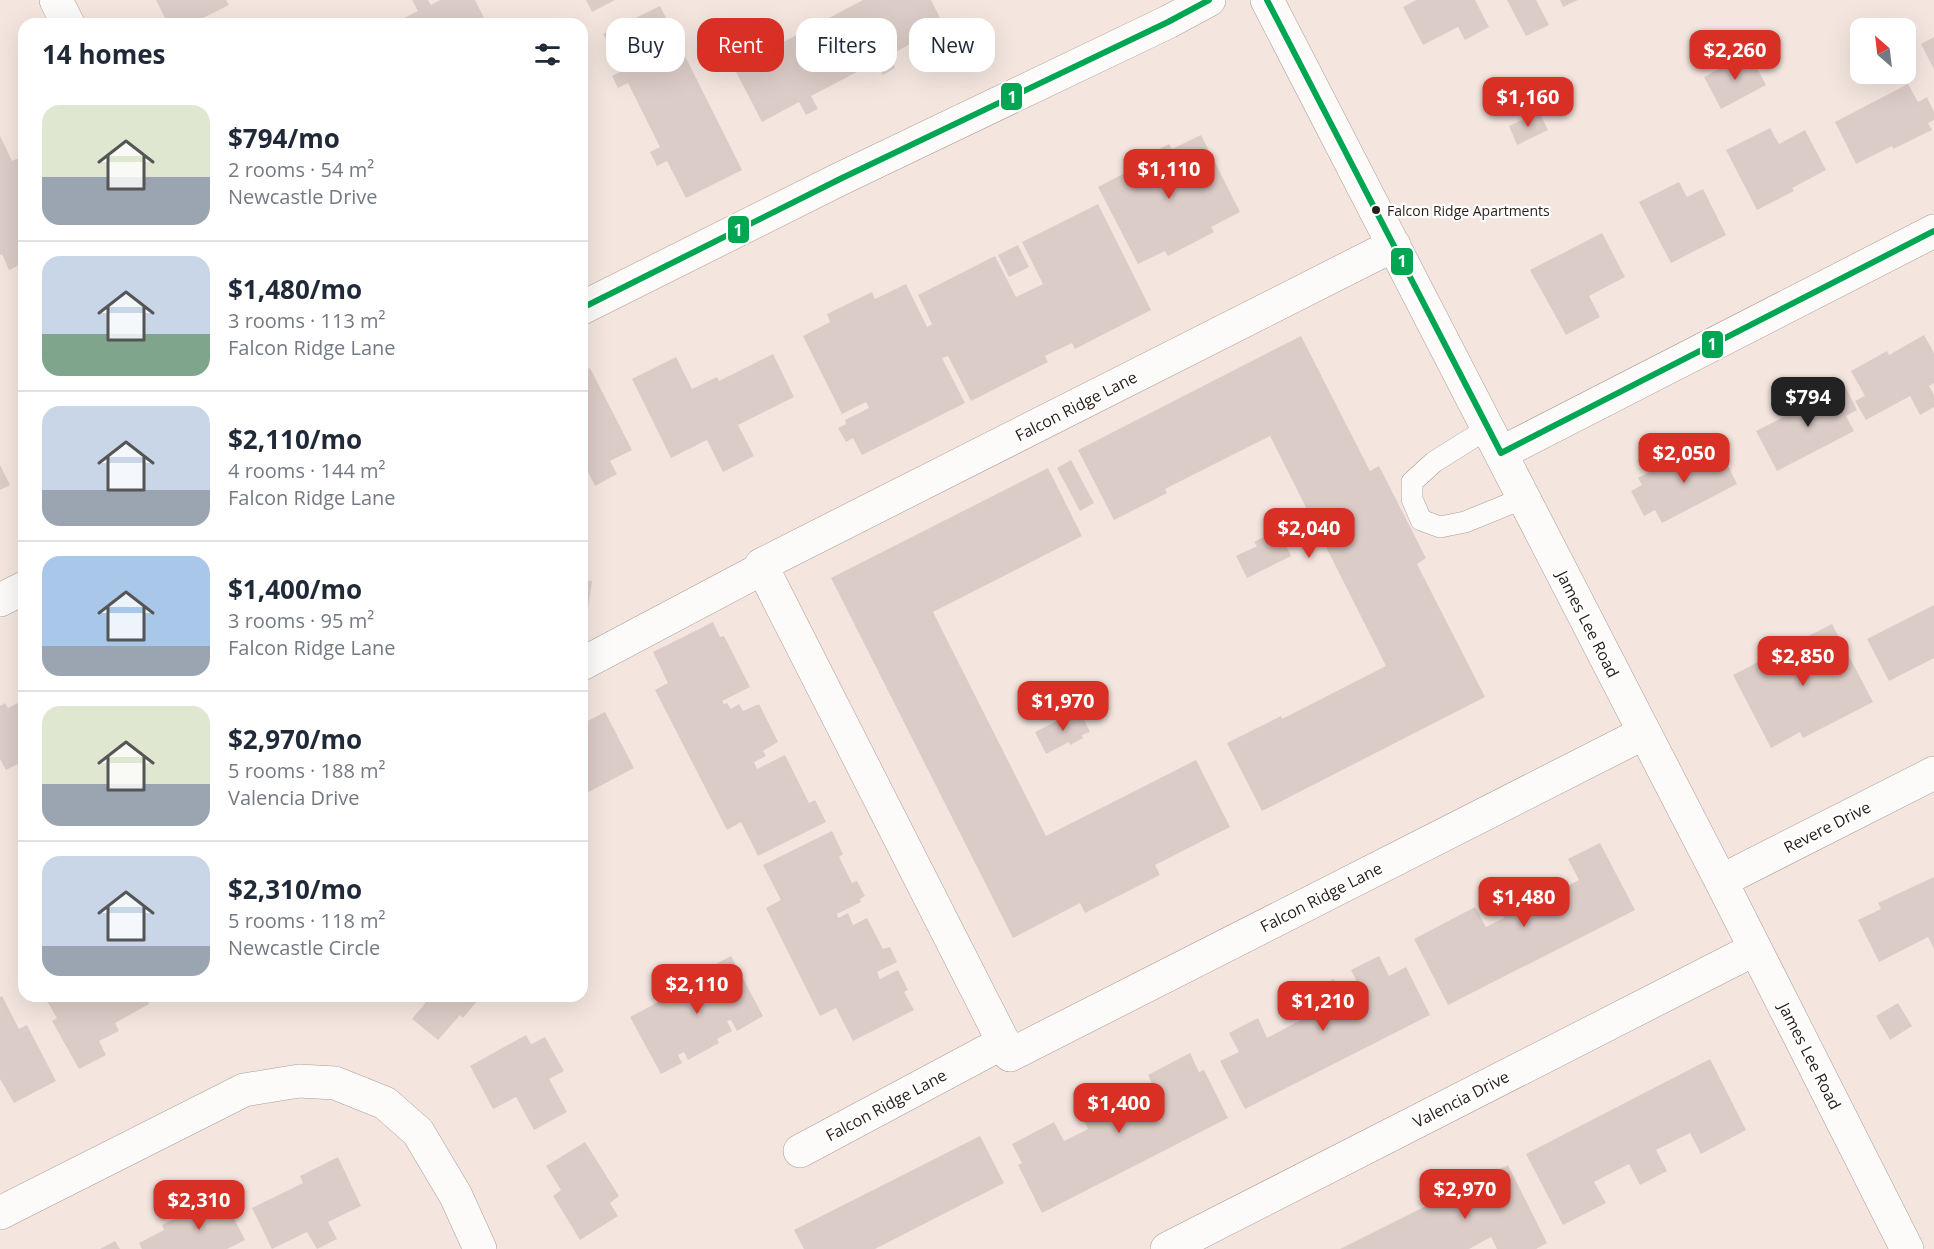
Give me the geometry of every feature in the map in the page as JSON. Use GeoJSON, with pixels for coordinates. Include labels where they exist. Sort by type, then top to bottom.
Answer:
{"type":"FeatureCollection","features":[{"type":"Feature","properties":{"kind":"street"},"geometry":{"type":"LineString","coordinates":[[56,0],[65,18]]}},
{"type":"Feature","properties":{"kind":"street"},"geometry":{"type":"LineString","coordinates":[[588,305],[840,178],[1168,22],[1209,0]]}},
{"type":"Feature","properties":{"kind":"street","name":"James Lee Road"},"geometry":{"type":"LineString","coordinates":[[1267,0],[1721,881],[1907,1249]]}},
{"type":"Feature","properties":{"kind":"street"},"geometry":{"type":"LineString","coordinates":[[1494,441],[1934,231]]}},
{"type":"Feature","properties":{"kind":"street","name":"Falcon Ridge Lane"},"geometry":{"type":"LineString","coordinates":[[588,661],[763,568],[761,565],[1394,245]]}},
{"type":"Feature","properties":{"kind":"street"},"geometry":{"type":"LineString","coordinates":[[763,568],[1004,1042]]}},
{"type":"Feature","properties":{"kind":"street"},"geometry":{"type":"LineString","coordinates":[[0,600],[18,591]]}},
{"type":"Feature","properties":{"kind":"street","name":"Falcon Ridge Lane"},"geometry":{"type":"LineString","coordinates":[[801,1151],[1004,1042],[1010,1055],[1644,733]]}},
{"type":"Feature","properties":{"kind":"street","name":"Revere Drive"},"geometry":{"type":"LineString","coordinates":[[1721,881],[1934,773]]}},
{"type":"Feature","properties":{"kind":"street","name":"Valencia Drive"},"geometry":{"type":"LineString","coordinates":[[1167,1249],[1755,949]]}},
{"type":"Feature","properties":{"kind":"street"},"geometry":{"type":"LineString","coordinates":[[0,1213],[244,1090],[299,1081],[335,1083],[385,1103],[418,1132],[456,1196],[480,1249]]}},
{"type":"Feature","properties":{"kind":"lane"},"geometry":{"type":"LineString","coordinates":[[1494,441],[1434,462],[1413,482],[1412,499],[1421,520],[1440,526],[1465,522],[1524,498]]}},
{"type":"Feature","properties":{"kind":"building"},"geometry":{"type":"Polygon","coordinates":[[[156,0],[226,0],[229,5],[203,18],[165,18],[156,0]]]}},
{"type":"Feature","properties":{"kind":"building"},"geometry":{"type":"Polygon","coordinates":[[[412,0],[428,0],[431,5],[440,0],[475,0],[484,18],[404,18],[418,11],[412,0]]]}},
{"type":"Feature","properties":{"kind":"building"},"geometry":{"type":"Polygon","coordinates":[[[586,0],[615,0],[592,12],[586,0]]]}},
{"type":"Feature","properties":{"kind":"building"},"geometry":{"type":"Polygon","coordinates":[[[863,0],[931,0],[940,18],[909,18],[909,45],[897,51],[897,18],[829,18],[863,0]]]}},
{"type":"Feature","properties":{"kind":"building"},"geometry":{"type":"Polygon","coordinates":[[[1416,0],[1475,0],[1489,27],[1465,40],[1458,27],[1423,45],[1403,7],[1416,0]]]}},
{"type":"Feature","properties":{"kind":"building"},"geometry":{"type":"Polygon","coordinates":[[[1507,0],[1536,0],[1549,25],[1526,36],[1507,0]]]}},
{"type":"Feature","properties":{"kind":"building"},"geometry":{"type":"Polygon","coordinates":[[[1560,0],[1578,0],[1563,7],[1560,0]]]}},
{"type":"Feature","properties":{"kind":"building"},"geometry":{"type":"Polygon","coordinates":[[[660,6],[666,18],[636,18],[660,6]]]}},
{"type":"Feature","properties":{"kind":"building"},"geometry":{"type":"Polygon","coordinates":[[[796,35],[796,72],[857,72],[811,96],[818,109],[806,115],[799,102],[762,122],[736,72],[784,72],[784,42],[796,35]]]}},
{"type":"Feature","properties":{"kind":"building"},"geometry":{"type":"Polygon","coordinates":[[[1934,37],[1934,69],[1921,44],[1934,37]]]}},
{"type":"Feature","properties":{"kind":"building"},"geometry":{"type":"Polygon","coordinates":[[[1749,53],[1766,85],[1721,109],[1704,77],[1749,53]]]}},
{"type":"Feature","properties":{"kind":"building"},"geometry":{"type":"Polygon","coordinates":[[[685,56],[742,170],[686,198],[667,161],[657,166],[650,152],[660,147],[628,83],[618,88],[612,76],[620,72],[685,72],[685,56]]]}},
{"type":"Feature","properties":{"kind":"building"},"geometry":{"type":"Polygon","coordinates":[[[1908,84],[1918,102],[1927,97],[1934,112],[1934,120],[1928,123],[1932,130],[1856,164],[1835,122],[1908,84]]]}},
{"type":"Feature","properties":{"kind":"building"},"geometry":{"type":"Polygon","coordinates":[[[1539,112],[1548,130],[1517,145],[1509,126],[1539,112]]]}},
{"type":"Feature","properties":{"kind":"building"},"geometry":{"type":"Polygon","coordinates":[[[1770,128],[1779,144],[1805,130],[1826,170],[1792,188],[1794,191],[1757,210],[1726,150],[1770,128]]]}},
{"type":"Feature","properties":{"kind":"building"},"geometry":{"type":"Polygon","coordinates":[[[1201,135],[1240,212],[1211,227],[1214,232],[1168,256],[1165,251],[1138,264],[1098,187],[1125,173],[1123,168],[1169,144],[1172,149],[1201,135]]]}},
{"type":"Feature","properties":{"kind":"building"},"geometry":{"type":"Polygon","coordinates":[[[0,136],[12,161],[18,158],[18,266],[9,270],[2,254],[0,255],[0,136]]]}},
{"type":"Feature","properties":{"kind":"building"},"geometry":{"type":"Polygon","coordinates":[[[1679,182],[1687,197],[1703,189],[1726,235],[1671,263],[1639,202],[1679,182]]]}},
{"type":"Feature","properties":{"kind":"building"},"geometry":{"type":"Polygon","coordinates":[[[1098,204],[1151,310],[1075,349],[1072,343],[1045,356],[1048,362],[971,401],[948,356],[942,358],[965,403],[862,455],[853,438],[846,442],[838,428],[846,424],[845,420],[869,408],[866,402],[842,414],[803,336],[830,322],[827,314],[872,292],[875,299],[906,284],[927,327],[932,324],[918,295],[995,256],[1016,297],[1043,284],[1022,242],[1098,204]]]}},
{"type":"Feature","properties":{"kind":"building"},"geometry":{"type":"Polygon","coordinates":[[[1602,233],[1625,277],[1589,296],[1600,317],[1566,335],[1530,270],[1602,233]]]}},
{"type":"Feature","properties":{"kind":"building"},"geometry":{"type":"Polygon","coordinates":[[[1018,245],[1029,267],[1009,277],[998,255],[1018,245]]]}},
{"type":"Feature","properties":{"kind":"building"},"geometry":{"type":"Polygon","coordinates":[[[1924,335],[1934,353],[1934,383],[1929,386],[1934,395],[1934,407],[1920,415],[1910,396],[1866,420],[1855,401],[1865,396],[1851,371],[1887,351],[1889,355],[1924,335]]]}},
{"type":"Feature","properties":{"kind":"building"},"geometry":{"type":"Polygon","coordinates":[[[1301,336],[1370,471],[1379,466],[1426,558],[1417,564],[1485,697],[1262,811],[1227,743],[1281,716],[1282,719],[1386,666],[1270,436],[1165,489],[1167,493],[1114,520],[1078,450],[1301,336]]]}},
{"type":"Feature","properties":{"kind":"building"},"geometry":{"type":"Polygon","coordinates":[[[773,354],[794,397],[738,425],[754,456],[723,472],[707,440],[671,458],[632,379],[676,357],[692,389],[717,377],[719,381],[773,354]]]}},
{"type":"Feature","properties":{"kind":"building"},"geometry":{"type":"Polygon","coordinates":[[[590,368],[632,450],[610,461],[617,474],[595,486],[588,472],[588,369],[590,368]]]}},
{"type":"Feature","properties":{"kind":"building"},"geometry":{"type":"Polygon","coordinates":[[[1832,388],[1835,394],[1846,388],[1857,410],[1846,416],[1854,431],[1777,471],[1756,431],[1832,388]]]}},
{"type":"Feature","properties":{"kind":"building"},"geometry":{"type":"Polygon","coordinates":[[[1716,442],[1737,484],[1662,523],[1655,510],[1644,516],[1631,491],[1642,485],[1638,478],[1672,460],[1674,464],[1716,442]]]}},
{"type":"Feature","properties":{"kind":"building"},"geometry":{"type":"Polygon","coordinates":[[[1071,460],[1094,503],[1080,511],[1057,468],[1071,460]]]}},
{"type":"Feature","properties":{"kind":"building"},"geometry":{"type":"Polygon","coordinates":[[[0,465],[10,485],[0,490],[0,465]]]}},
{"type":"Feature","properties":{"kind":"building"},"geometry":{"type":"Polygon","coordinates":[[[1048,468],[1082,536],[933,612],[1046,836],[1196,760],[1230,827],[1155,865],[1160,875],[1085,913],[1080,903],[1013,938],[831,578],[1048,468]]]}},
{"type":"Feature","properties":{"kind":"building"},"geometry":{"type":"Polygon","coordinates":[[[1269,534],[1271,538],[1280,534],[1291,556],[1247,578],[1236,556],[1257,546],[1254,542],[1269,534]]]}},
{"type":"Feature","properties":{"kind":"building"},"geometry":{"type":"Polygon","coordinates":[[[588,581],[592,581],[588,608],[588,581]]]}},
{"type":"Feature","properties":{"kind":"building"},"geometry":{"type":"Polygon","coordinates":[[[1934,605],[1934,658],[1889,681],[1867,639],[1934,605]]]}},
{"type":"Feature","properties":{"kind":"building"},"geometry":{"type":"Polygon","coordinates":[[[713,622],[720,637],[724,636],[750,687],[722,701],[724,704],[727,703],[731,709],[739,704],[743,711],[759,704],[778,742],[763,751],[766,756],[754,762],[757,769],[785,755],[809,803],[815,800],[826,822],[758,856],[741,822],[727,830],[655,690],[668,683],[653,652],[713,622]]]}},
{"type":"Feature","properties":{"kind":"building"},"geometry":{"type":"Polygon","coordinates":[[[1832,624],[1873,702],[1803,738],[1800,732],[1771,748],[1733,675],[1832,624]]]}},
{"type":"Feature","properties":{"kind":"building"},"geometry":{"type":"Polygon","coordinates":[[[5,703],[8,708],[18,703],[18,764],[6,770],[0,759],[0,706],[5,703]]]}},
{"type":"Feature","properties":{"kind":"building"},"geometry":{"type":"Polygon","coordinates":[[[1079,710],[1090,732],[1082,735],[1083,738],[1070,745],[1069,742],[1046,754],[1035,732],[1079,710]]]}},
{"type":"Feature","properties":{"kind":"building"},"geometry":{"type":"Polygon","coordinates":[[[605,712],[634,768],[588,792],[588,721],[605,712]]]}},
{"type":"Feature","properties":{"kind":"building"},"geometry":{"type":"Polygon","coordinates":[[[832,831],[843,854],[839,857],[852,883],[857,881],[865,896],[860,899],[861,902],[837,914],[838,918],[848,913],[853,925],[867,918],[883,949],[890,947],[897,962],[877,972],[880,979],[898,970],[908,990],[904,992],[914,1010],[853,1041],[836,1008],[820,1016],[766,908],[781,900],[763,865],[832,831]]]}},
{"type":"Feature","properties":{"kind":"building"},"geometry":{"type":"Polygon","coordinates":[[[1600,843],[1635,910],[1448,1005],[1414,939],[1475,907],[1486,927],[1504,918],[1494,898],[1521,884],[1531,904],[1549,895],[1545,888],[1561,880],[1565,887],[1579,880],[1568,859],[1600,843]]]}},
{"type":"Feature","properties":{"kind":"building"},"geometry":{"type":"Polygon","coordinates":[[[1934,877],[1934,949],[1928,937],[1879,962],[1858,920],[1881,909],[1878,903],[1934,877]]]}},
{"type":"Feature","properties":{"kind":"building"},"geometry":{"type":"Polygon","coordinates":[[[731,956],[763,1016],[737,1031],[731,1020],[727,1021],[732,1031],[717,1039],[719,1043],[688,1060],[684,1052],[678,1055],[682,1063],[661,1074],[630,1017],[683,989],[680,983],[731,956]]]}},
{"type":"Feature","properties":{"kind":"building"},"geometry":{"type":"Polygon","coordinates":[[[1379,956],[1389,976],[1406,967],[1430,1015],[1245,1109],[1220,1061],[1239,1052],[1229,1033],[1258,1018],[1267,1038],[1301,1020],[1291,1001],[1334,979],[1344,998],[1361,990],[1351,970],[1379,956]]]}},
{"type":"Feature","properties":{"kind":"building"},"geometry":{"type":"Polygon","coordinates":[[[2,996],[19,1029],[27,1025],[56,1081],[14,1103],[0,1079],[0,997],[2,996]]]}},
{"type":"Feature","properties":{"kind":"building"},"geometry":{"type":"Polygon","coordinates":[[[48,1002],[148,1002],[149,1004],[115,1023],[119,1031],[99,1041],[106,1055],[79,1069],[52,1021],[57,1018],[48,1002]]]}},
{"type":"Feature","properties":{"kind":"building"},"geometry":{"type":"Polygon","coordinates":[[[426,1002],[476,1002],[463,1018],[460,1015],[438,1040],[412,1019],[426,1002]]]}},
{"type":"Feature","properties":{"kind":"building"},"geometry":{"type":"Polygon","coordinates":[[[1898,1003],[1912,1026],[1890,1040],[1876,1016],[1898,1003]]]}},
{"type":"Feature","properties":{"kind":"building"},"geometry":{"type":"Polygon","coordinates":[[[526,1035],[531,1044],[545,1037],[564,1071],[549,1079],[567,1112],[534,1130],[516,1097],[493,1109],[470,1066],[526,1035]]]}},
{"type":"Feature","properties":{"kind":"building"},"geometry":{"type":"Polygon","coordinates":[[[1190,1053],[1199,1072],[1204,1070],[1228,1118],[1042,1213],[1018,1165],[1022,1163],[1012,1144],[1054,1122],[1064,1141],[1088,1129],[1079,1109],[1131,1083],[1140,1102],[1157,1094],[1148,1075],[1190,1053]]]}},
{"type":"Feature","properties":{"kind":"building"},"geometry":{"type":"Polygon","coordinates":[[[1710,1059],[1746,1130],[1701,1154],[1690,1133],[1656,1150],[1667,1171],[1640,1185],[1629,1164],[1594,1182],[1606,1203],[1563,1225],[1526,1154],[1710,1059]]]}},
{"type":"Feature","properties":{"kind":"building"},"geometry":{"type":"Polygon","coordinates":[[[980,1136],[1004,1183],[875,1249],[804,1249],[794,1230],[980,1136]]]}},
{"type":"Feature","properties":{"kind":"building"},"geometry":{"type":"Polygon","coordinates":[[[585,1142],[619,1196],[610,1203],[618,1216],[580,1240],[553,1196],[561,1190],[546,1166],[585,1142]]]}},
{"type":"Feature","properties":{"kind":"building"},"geometry":{"type":"Polygon","coordinates":[[[338,1157],[361,1206],[328,1222],[337,1239],[317,1249],[307,1232],[272,1249],[252,1208],[303,1183],[300,1176],[338,1157]]]}},
{"type":"Feature","properties":{"kind":"building"},"geometry":{"type":"Polygon","coordinates":[[[1508,1165],[1547,1243],[1536,1249],[1497,1249],[1491,1237],[1469,1249],[1340,1249],[1508,1165]]]}},
{"type":"Feature","properties":{"kind":"building"},"geometry":{"type":"Polygon","coordinates":[[[224,1199],[245,1240],[227,1249],[142,1249],[139,1243],[164,1230],[162,1225],[193,1209],[196,1214],[224,1199]]]}},
{"type":"Feature","properties":{"kind":"building"},"geometry":{"type":"Polygon","coordinates":[[[115,1241],[120,1249],[100,1249],[115,1241]]]}},
{"type":"Feature","properties":{"kind":"transit line","name":"1"},"geometry":{"type":"LineString","coordinates":[[588,305],[840,179],[1168,22],[1209,0]]}},
{"type":"Feature","properties":{"kind":"transit line","name":"1"},"geometry":{"type":"LineString","coordinates":[[1267,0],[1501,453],[1934,231]]}},
{"type":"Feature","properties":{"kind":"place","name":"Falcon Ridge Apartments"},"geometry":{"type":"Point","coordinates":[1376,210]}}]}
